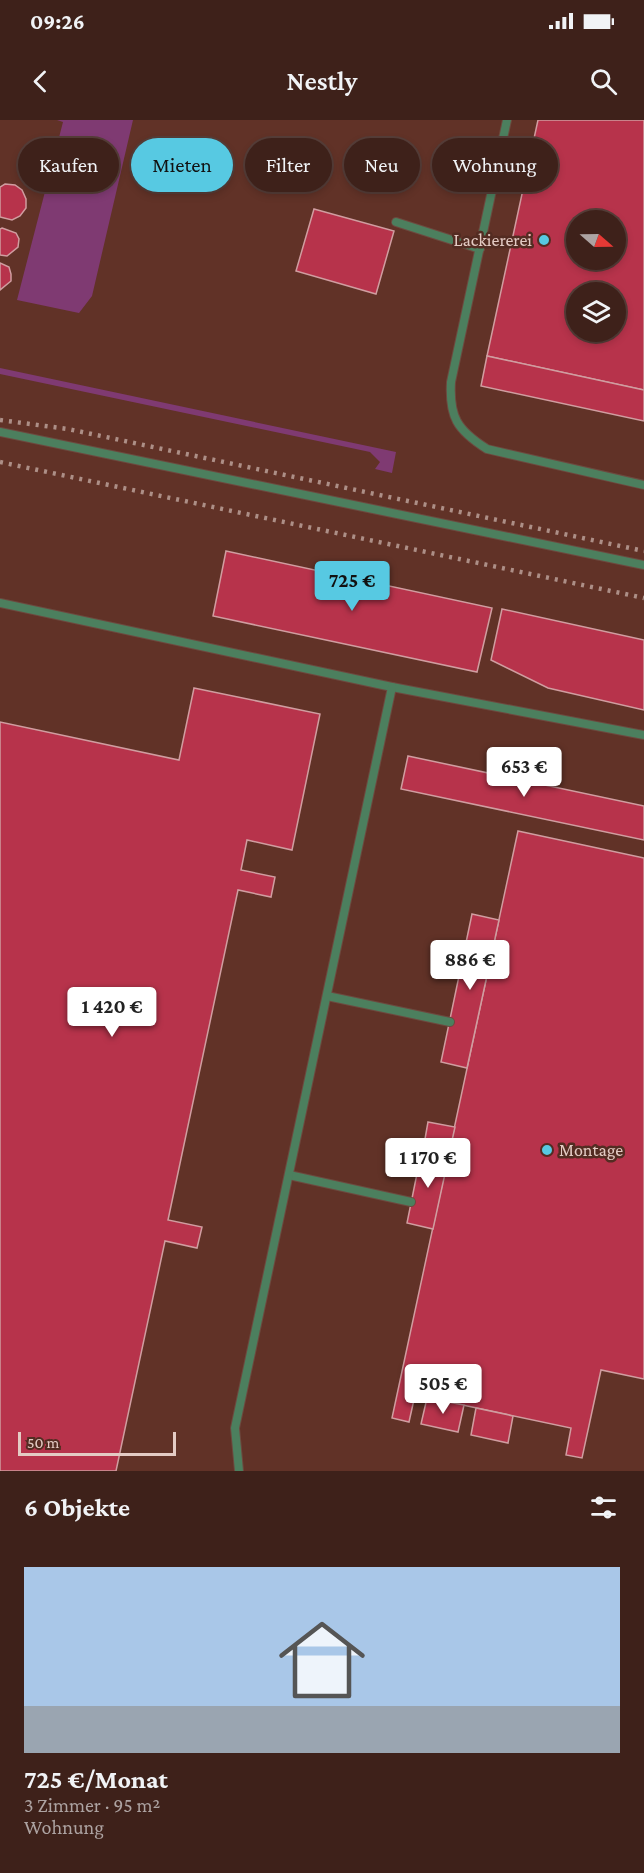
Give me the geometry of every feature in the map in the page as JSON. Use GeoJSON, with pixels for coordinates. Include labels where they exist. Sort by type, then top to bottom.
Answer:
{"type":"FeatureCollection","features":[{"type":"Feature","properties":{"kind":"lane"},"geometry":{"type":"LineString","coordinates":[[507,120],[451,382],[450,403],[455,422],[469,438],[487,449],[644,485]]}},
{"type":"Feature","properties":{"kind":"lane"},"geometry":{"type":"LineString","coordinates":[[396,222],[480,249]]}},
{"type":"Feature","properties":{"kind":"lane"},"geometry":{"type":"LineString","coordinates":[[0,432],[644,565]]}},
{"type":"Feature","properties":{"kind":"lane"},"geometry":{"type":"LineString","coordinates":[[0,603],[392,687],[644,735]]}},
{"type":"Feature","properties":{"kind":"lane"},"geometry":{"type":"LineString","coordinates":[[239,1471],[235,1428],[392,687]]}},
{"type":"Feature","properties":{"kind":"lane"},"geometry":{"type":"LineString","coordinates":[[327,996],[450,1022]]}},
{"type":"Feature","properties":{"kind":"lane"},"geometry":{"type":"LineString","coordinates":[[289,1175],[411,1202]]}},
{"type":"Feature","properties":{"kind":"shaded area"},"geometry":{"type":"Polygon","coordinates":[[[0,120],[644,120],[644,1471],[0,1471],[0,120]]]}},
{"type":"Feature","properties":{"kind":"shaded area"},"geometry":{"type":"Polygon","coordinates":[[[57,120],[133,120],[119,180],[119,138],[59,138],[63,122],[57,120]]]}},
{"type":"Feature","properties":{"kind":"shaded area"},"geometry":{"type":"Polygon","coordinates":[[[45,192],[116,192],[92,296],[79,313],[17,300],[45,192]]]}},
{"type":"Feature","properties":{"kind":"shaded area"},"geometry":{"type":"Polygon","coordinates":[[[0,368],[396,452],[392,473],[375,469],[380,462],[370,452],[0,374],[0,368]]]}},
{"type":"Feature","properties":{"kind":"building","name":"Lackiererei"},"geometry":{"type":"Polygon","coordinates":[[[538,120],[644,120],[644,390],[487,356],[522,192],[558,192],[558,138],[534,138],[538,120]]]}},
{"type":"Feature","properties":{"kind":"building"},"geometry":{"type":"Polygon","coordinates":[[[5,184],[15,185],[18,187],[18,192],[23,192],[26,208],[20,216],[12,220],[0,217],[0,187],[5,184]]]}},
{"type":"Feature","properties":{"kind":"building"},"geometry":{"type":"Polygon","coordinates":[[[314,209],[394,231],[376,294],[296,271],[314,209]]]}},
{"type":"Feature","properties":{"kind":"building"},"geometry":{"type":"Polygon","coordinates":[[[0,229],[16,233],[19,239],[18,247],[7,256],[0,255],[0,229]]]}},
{"type":"Feature","properties":{"kind":"building"},"geometry":{"type":"Polygon","coordinates":[[[0,263],[9,267],[11,281],[0,290],[0,263]]]}},
{"type":"Feature","properties":{"kind":"building"},"geometry":{"type":"Polygon","coordinates":[[[487,356],[644,390],[644,421],[481,386],[487,356]]]}},
{"type":"Feature","properties":{"kind":"building"},"geometry":{"type":"Polygon","coordinates":[[[226,551],[492,608],[477,672],[213,616],[226,551]]]}},
{"type":"Feature","properties":{"kind":"building"},"geometry":{"type":"Polygon","coordinates":[[[502,609],[644,640],[644,710],[548,688],[491,660],[502,609]]]}},
{"type":"Feature","properties":{"kind":"building"},"geometry":{"type":"Polygon","coordinates":[[[194,688],[320,714],[292,850],[247,840],[241,870],[275,877],[271,897],[238,890],[168,1220],[202,1227],[197,1248],[165,1241],[116,1471],[0,1471],[0,722],[179,760],[194,688]]]}},
{"type":"Feature","properties":{"kind":"building"},"geometry":{"type":"Polygon","coordinates":[[[408,756],[644,806],[644,840],[401,789],[408,756]]]}},
{"type":"Feature","properties":{"kind":"building","name":"Montage"},"geometry":{"type":"Polygon","coordinates":[[[518,831],[644,858],[644,1379],[601,1370],[582,1458],[566,1455],[571,1428],[415,1395],[409,1422],[392,1418],[518,831]]]}},
{"type":"Feature","properties":{"kind":"building"},"geometry":{"type":"Polygon","coordinates":[[[472,914],[499,920],[467,1068],[441,1062],[472,914]]]}},
{"type":"Feature","properties":{"kind":"building"},"geometry":{"type":"Polygon","coordinates":[[[428,1122],[455,1127],[451,1145],[425,1139],[428,1122]]]}},
{"type":"Feature","properties":{"kind":"building"},"geometry":{"type":"Polygon","coordinates":[[[422,1149],[449,1155],[433,1229],[407,1223],[422,1149]]]}},
{"type":"Feature","properties":{"kind":"building"},"geometry":{"type":"Polygon","coordinates":[[[427,1398],[464,1405],[458,1432],[421,1424],[427,1398]]]}},
{"type":"Feature","properties":{"kind":"building"},"geometry":{"type":"Polygon","coordinates":[[[476,1408],[513,1416],[508,1443],[471,1435],[476,1408]]]}},
{"type":"Feature","properties":{"kind":"railway"},"geometry":{"type":"LineString","coordinates":[[0,420],[68,429],[644,551]]}},
{"type":"Feature","properties":{"kind":"railway"},"geometry":{"type":"LineString","coordinates":[[0,462],[644,598]]}},
{"type":"Feature","properties":{"kind":"place","name":"Lackiererei"},"geometry":{"type":"Point","coordinates":[544,240]}},
{"type":"Feature","properties":{"kind":"place","name":"Montage"},"geometry":{"type":"Point","coordinates":[547,1150]}}]}
